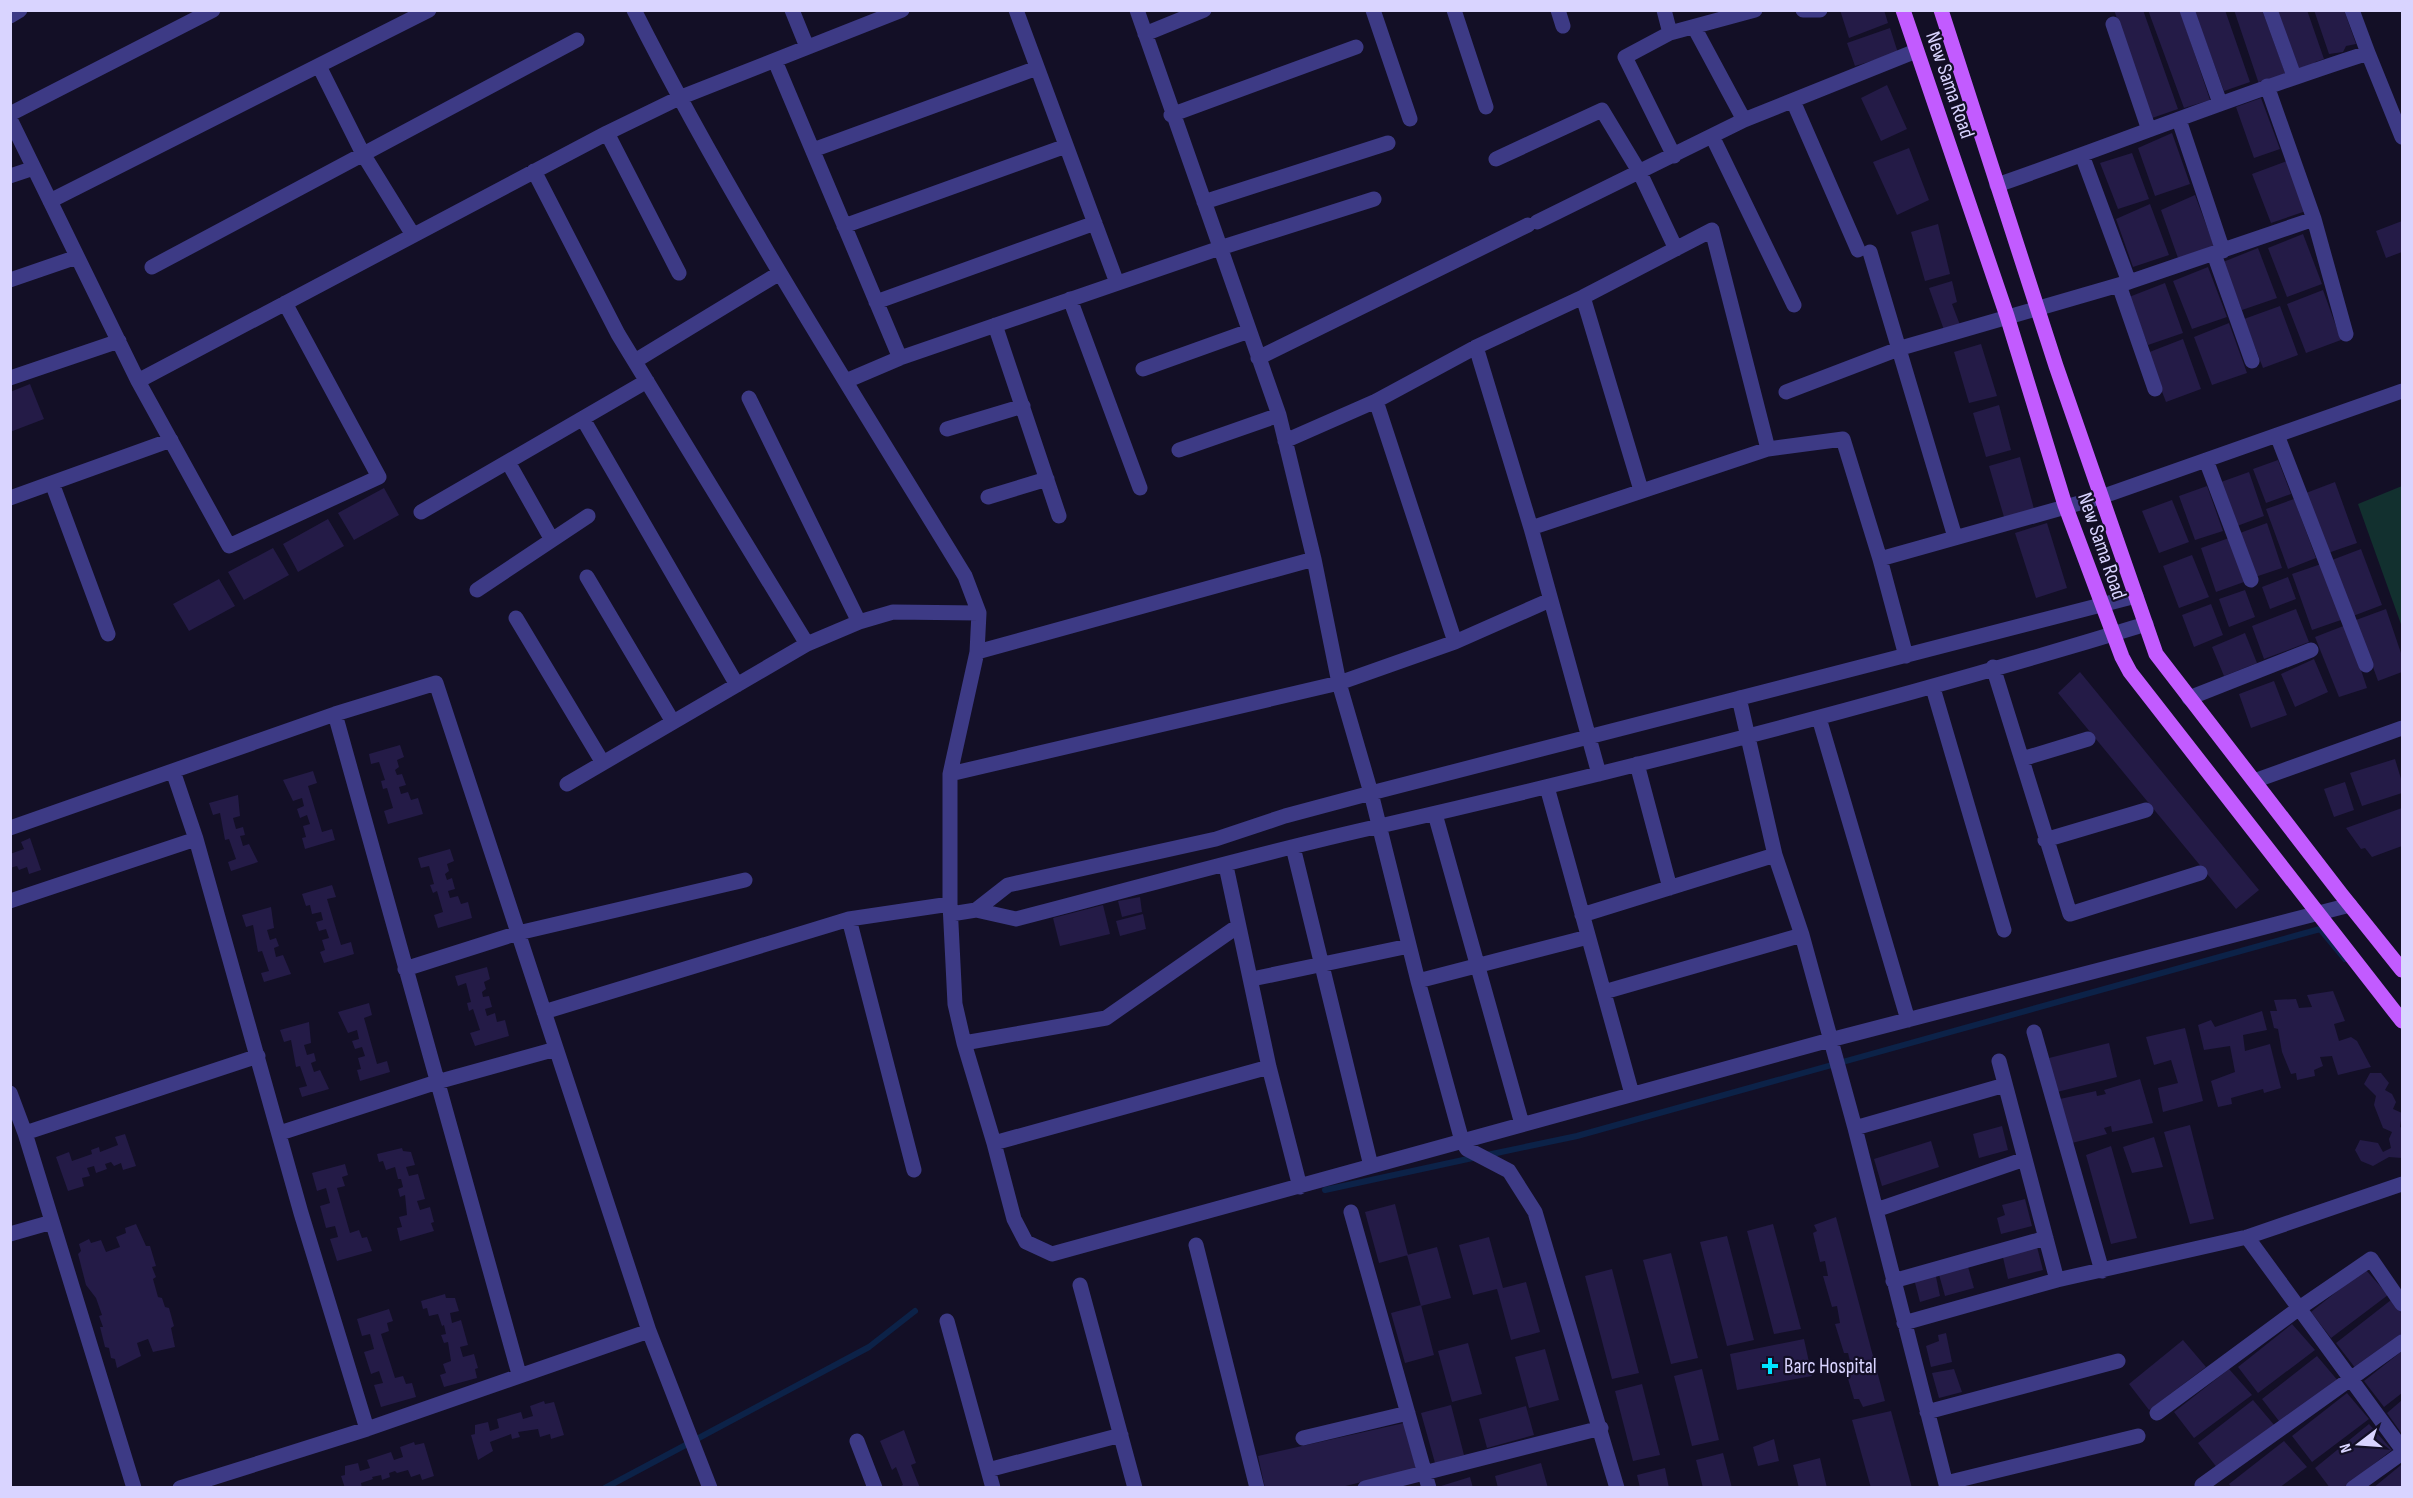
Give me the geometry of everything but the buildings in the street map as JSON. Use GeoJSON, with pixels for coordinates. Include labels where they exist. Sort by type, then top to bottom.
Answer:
{"type":"FeatureCollection","features":[{"type":"Feature","properties":{"kind":"main road","name":"New Sama Road"},"geometry":{"type":"LineString","coordinates":[[1903,10],[2007,316],[2065,505],[2101,605],[2130,672],[2317,914],[2403,1021]]}},
{"type":"Feature","properties":{"kind":"main road","name":"New Sama Road"},"geometry":{"type":"LineString","coordinates":[[1941,10],[2037,307],[2156,654],[2403,970]]}},
{"type":"Feature","properties":{"kind":"street"},"geometry":{"type":"LineString","coordinates":[[10,16],[20,10]]}},
{"type":"Feature","properties":{"kind":"street"},"geometry":{"type":"LineString","coordinates":[[10,114],[213,10]]}},
{"type":"Feature","properties":{"kind":"street"},"geometry":{"type":"LineString","coordinates":[[792,10],[807,46]]}},
{"type":"Feature","properties":{"kind":"street"},"geometry":{"type":"LineString","coordinates":[[138,381],[607,132],[678,98],[775,61],[877,15],[902,10]]}},
{"type":"Feature","properties":{"kind":"street"},"geometry":{"type":"LineString","coordinates":[[1016,10],[1117,283]]}},
{"type":"Feature","properties":{"kind":"street"},"geometry":{"type":"LineString","coordinates":[[1137,10],[1171,115],[1279,415],[1314,559],[1339,683],[1380,826],[1418,981],[1464,1145],[1509,1171],[1535,1212],[1617,1488]]}},
{"type":"Feature","properties":{"kind":"street"},"geometry":{"type":"LineString","coordinates":[[1145,33],[1204,10]]}},
{"type":"Feature","properties":{"kind":"street"},"geometry":{"type":"LineString","coordinates":[[1373,10],[1410,118]]}},
{"type":"Feature","properties":{"kind":"street"},"geometry":{"type":"LineString","coordinates":[[1454,10],[1486,107]]}},
{"type":"Feature","properties":{"kind":"street"},"geometry":{"type":"LineString","coordinates":[[1558,10],[1563,26]]}},
{"type":"Feature","properties":{"kind":"street"},"geometry":{"type":"LineString","coordinates":[[1664,10],[1670,33]]}},
{"type":"Feature","properties":{"kind":"street"},"geometry":{"type":"LineString","coordinates":[[1674,156],[1625,57],[1670,33],[1755,10]]}},
{"type":"Feature","properties":{"kind":"street"},"geometry":{"type":"LineString","coordinates":[[1803,10],[1820,10]]}},
{"type":"Feature","properties":{"kind":"street"},"geometry":{"type":"LineString","coordinates":[[2187,10],[2220,103]]}},
{"type":"Feature","properties":{"kind":"street"},"geometry":{"type":"LineString","coordinates":[[2270,10],[2294,76]]}},
{"type":"Feature","properties":{"kind":"street"},"geometry":{"type":"LineString","coordinates":[[2352,10],[2403,137]]}},
{"type":"Feature","properties":{"kind":"street"},"geometry":{"type":"LineString","coordinates":[[638,12],[678,98],[778,274],[965,576],[979,613],[977,652],[950,774],[950,909],[955,1004],[963,1043],[994,1143],[1014,1219],[1026,1242],[1052,1254],[1371,1166],[1464,1145],[1522,1124],[1632,1094],[1831,1046],[1908,1020],[2350,905]]}},
{"type":"Feature","properties":{"kind":"street"},"geometry":{"type":"LineString","coordinates":[[50,201],[319,66],[419,13]]}},
{"type":"Feature","properties":{"kind":"street"},"geometry":{"type":"LineString","coordinates":[[2113,24],[2149,130]]}},
{"type":"Feature","properties":{"kind":"street"},"geometry":{"type":"LineString","coordinates":[[1694,27],[1744,120]]}},
{"type":"Feature","properties":{"kind":"street"},"geometry":{"type":"LineString","coordinates":[[152,267],[577,40]]}},
{"type":"Feature","properties":{"kind":"street"},"geometry":{"type":"LineString","coordinates":[[1171,115],[1356,47]]}},
{"type":"Feature","properties":{"kind":"street"},"geometry":{"type":"LineString","coordinates":[[1258,358],[1713,138],[1744,120],[1916,51]]}},
{"type":"Feature","properties":{"kind":"street"},"geometry":{"type":"LineString","coordinates":[[1997,185],[2294,76],[2368,53]]}},
{"type":"Feature","properties":{"kind":"street"},"geometry":{"type":"LineString","coordinates":[[775,61],[900,358]]}},
{"type":"Feature","properties":{"kind":"street"},"geometry":{"type":"LineString","coordinates":[[319,66],[363,154],[413,235]]}},
{"type":"Feature","properties":{"kind":"street"},"geometry":{"type":"LineString","coordinates":[[813,150],[1037,68]]}},
{"type":"Feature","properties":{"kind":"street"},"geometry":{"type":"LineString","coordinates":[[2266,86],[2314,219],[2346,334]]}},
{"type":"Feature","properties":{"kind":"street"},"geometry":{"type":"LineString","coordinates":[[1793,101],[1864,251],[1901,348],[1955,537]]}},
{"type":"Feature","properties":{"kind":"street"},"geometry":{"type":"LineString","coordinates":[[1496,159],[1602,110],[1640,173],[1676,249]]}},
{"type":"Feature","properties":{"kind":"street"},"geometry":{"type":"LineString","coordinates":[[10,119],[138,381],[229,546],[379,477],[285,303]]}},
{"type":"Feature","properties":{"kind":"street"},"geometry":{"type":"LineString","coordinates":[[2179,120],[2252,361]]}},
{"type":"Feature","properties":{"kind":"street"},"geometry":{"type":"LineString","coordinates":[[607,132],[679,273]]}},
{"type":"Feature","properties":{"kind":"street"},"geometry":{"type":"LineString","coordinates":[[1713,138],[1794,305]]}},
{"type":"Feature","properties":{"kind":"street"},"geometry":{"type":"LineString","coordinates":[[1204,202],[1388,143]]}},
{"type":"Feature","properties":{"kind":"street"},"geometry":{"type":"LineString","coordinates":[[844,226],[1066,146]]}},
{"type":"Feature","properties":{"kind":"street"},"geometry":{"type":"LineString","coordinates":[[2082,155],[2124,283],[2155,389]]}},
{"type":"Feature","properties":{"kind":"street"},"geometry":{"type":"LineString","coordinates":[[10,176],[34,168]]}},
{"type":"Feature","properties":{"kind":"street"},"geometry":{"type":"LineString","coordinates":[[534,171],[635,361],[807,644]]}},
{"type":"Feature","properties":{"kind":"street"},"geometry":{"type":"LineString","coordinates":[[846,381],[900,358],[1070,299],[1374,199]]}},
{"type":"Feature","properties":{"kind":"street"},"geometry":{"type":"LineString","coordinates":[[1786,392],[1901,348],[2124,283],[2314,219]]}},
{"type":"Feature","properties":{"kind":"street"},"geometry":{"type":"LineString","coordinates":[[876,302],[1095,223]]}},
{"type":"Feature","properties":{"kind":"street"},"geometry":{"type":"LineString","coordinates":[[1285,441],[1376,401],[1476,347],[1583,297],[1712,230],[1768,449]]}},
{"type":"Feature","properties":{"kind":"street"},"geometry":{"type":"LineString","coordinates":[[10,280],[77,257]]}},
{"type":"Feature","properties":{"kind":"street"},"geometry":{"type":"LineString","coordinates":[[635,361],[778,274]]}},
{"type":"Feature","properties":{"kind":"street"},"geometry":{"type":"LineString","coordinates":[[1583,297],[1641,490]]}},
{"type":"Feature","properties":{"kind":"street"},"geometry":{"type":"LineString","coordinates":[[1070,299],[1140,488]]}},
{"type":"Feature","properties":{"kind":"street"},"geometry":{"type":"LineString","coordinates":[[995,325],[1059,516]]}},
{"type":"Feature","properties":{"kind":"street"},"geometry":{"type":"LineString","coordinates":[[1143,369],[1249,331]]}},
{"type":"Feature","properties":{"kind":"street"},"geometry":{"type":"LineString","coordinates":[[10,378],[118,341]]}},
{"type":"Feature","properties":{"kind":"street"},"geometry":{"type":"LineString","coordinates":[[1476,347],[1532,528],[1599,774]]}},
{"type":"Feature","properties":{"kind":"street"},"geometry":{"type":"LineString","coordinates":[[422,512],[647,381]]}},
{"type":"Feature","properties":{"kind":"street"},"geometry":{"type":"LineString","coordinates":[[1880,559],[2065,505],[2102,497],[2403,391]]}},
{"type":"Feature","properties":{"kind":"street"},"geometry":{"type":"LineString","coordinates":[[749,398],[859,622]]}},
{"type":"Feature","properties":{"kind":"street"},"geometry":{"type":"LineString","coordinates":[[1376,401],[1455,642]]}},
{"type":"Feature","properties":{"kind":"street"},"geometry":{"type":"LineString","coordinates":[[947,429],[1023,406]]}},
{"type":"Feature","properties":{"kind":"street"},"geometry":{"type":"LineString","coordinates":[[1179,450],[1279,415]]}},
{"type":"Feature","properties":{"kind":"street"},"geometry":{"type":"LineString","coordinates":[[583,419],[737,685]]}},
{"type":"Feature","properties":{"kind":"street"},"geometry":{"type":"LineString","coordinates":[[2277,435],[2366,665]]}},
{"type":"Feature","properties":{"kind":"street"},"geometry":{"type":"LineString","coordinates":[[1532,528],[1768,449],[1843,439],[1880,559],[1906,656]]}},
{"type":"Feature","properties":{"kind":"street"},"geometry":{"type":"LineString","coordinates":[[10,498],[171,440]]}},
{"type":"Feature","properties":{"kind":"street"},"geometry":{"type":"LineString","coordinates":[[2206,460],[2251,580]]}},
{"type":"Feature","properties":{"kind":"street"},"geometry":{"type":"LineString","coordinates":[[508,462],[552,540]]}},
{"type":"Feature","properties":{"kind":"street"},"geometry":{"type":"LineString","coordinates":[[988,497],[1047,479]]}},
{"type":"Feature","properties":{"kind":"street"},"geometry":{"type":"LineString","coordinates":[[52,483],[108,634]]}},
{"type":"Feature","properties":{"kind":"street"},"geometry":{"type":"LineString","coordinates":[[477,590],[588,516]]}},
{"type":"Feature","properties":{"kind":"street"},"geometry":{"type":"LineString","coordinates":[[977,652],[1314,559]]}},
{"type":"Feature","properties":{"kind":"street"},"geometry":{"type":"LineString","coordinates":[[586,577],[673,722]]}},
{"type":"Feature","properties":{"kind":"street"},"geometry":{"type":"LineString","coordinates":[[976,910],[1008,885],[1216,839],[1286,816],[1371,793],[2136,596]]}},
{"type":"Feature","properties":{"kind":"street"},"geometry":{"type":"LineString","coordinates":[[950,774],[1339,683],[1455,642],[1550,600]]}},
{"type":"Feature","properties":{"kind":"street"},"geometry":{"type":"LineString","coordinates":[[567,784],[807,644],[859,622],[893,612],[979,613]]}},
{"type":"Feature","properties":{"kind":"street"},"geometry":{"type":"LineString","coordinates":[[516,618],[603,763]]}},
{"type":"Feature","properties":{"kind":"street"},"geometry":{"type":"LineString","coordinates":[[544,1012],[849,919],[950,909],[976,910],[1016,919],[1293,847],[1547,787],[1933,688],[1993,667],[2145,624]]}},
{"type":"Feature","properties":{"kind":"street"},"geometry":{"type":"LineString","coordinates":[[2189,698],[2311,650]]}},
{"type":"Feature","properties":{"kind":"street"},"geometry":{"type":"LineString","coordinates":[[1993,667],[2070,915],[2200,873]]}},
{"type":"Feature","properties":{"kind":"street"},"geometry":{"type":"LineString","coordinates":[[10,828],[334,714],[436,683],[649,1331],[710,1488]]}},
{"type":"Feature","properties":{"kind":"street"},"geometry":{"type":"LineString","coordinates":[[1933,688],[2004,930]]}},
{"type":"Feature","properties":{"kind":"street"},"geometry":{"type":"LineString","coordinates":[[1739,698],[1776,855],[1802,935],[1855,1128],[1947,1485],[2138,1436]]}},
{"type":"Feature","properties":{"kind":"street"},"geometry":{"type":"LineString","coordinates":[[334,714],[519,1374]]}},
{"type":"Feature","properties":{"kind":"street"},"geometry":{"type":"LineString","coordinates":[[1818,718],[1908,1020]]}},
{"type":"Feature","properties":{"kind":"street"},"geometry":{"type":"LineString","coordinates":[[2254,782],[2403,728]]}},
{"type":"Feature","properties":{"kind":"street"},"geometry":{"type":"LineString","coordinates":[[2022,759],[2088,739]]}},
{"type":"Feature","properties":{"kind":"street"},"geometry":{"type":"LineString","coordinates":[[1637,764],[1670,888]]}},
{"type":"Feature","properties":{"kind":"street"},"geometry":{"type":"LineString","coordinates":[[173,771],[196,839],[301,1213],[367,1429]]}},
{"type":"Feature","properties":{"kind":"street"},"geometry":{"type":"LineString","coordinates":[[1547,787],[1632,1094]]}},
{"type":"Feature","properties":{"kind":"street"},"geometry":{"type":"LineString","coordinates":[[2045,840],[2146,810]]}},
{"type":"Feature","properties":{"kind":"street"},"geometry":{"type":"LineString","coordinates":[[1435,814],[1522,1124]]}},
{"type":"Feature","properties":{"kind":"street"},"geometry":{"type":"LineString","coordinates":[[10,901],[196,839]]}},
{"type":"Feature","properties":{"kind":"street"},"geometry":{"type":"LineString","coordinates":[[1293,847],[1371,1166]]}},
{"type":"Feature","properties":{"kind":"street"},"geometry":{"type":"LineString","coordinates":[[1582,915],[1776,855]]}},
{"type":"Feature","properties":{"kind":"street"},"geometry":{"type":"LineString","coordinates":[[1226,866],[1269,1067],[1300,1187]]}},
{"type":"Feature","properties":{"kind":"street"},"geometry":{"type":"LineString","coordinates":[[405,969],[518,933],[745,880]]}},
{"type":"Feature","properties":{"kind":"street"},"geometry":{"type":"LineString","coordinates":[[849,919],[914,1170]]}},
{"type":"Feature","properties":{"kind":"street"},"geometry":{"type":"LineString","coordinates":[[963,1043],[1106,1018],[1238,926]]}},
{"type":"Feature","properties":{"kind":"street"},"geometry":{"type":"LineString","coordinates":[[1604,992],[1802,935]]}},
{"type":"Feature","properties":{"kind":"street"},"geometry":{"type":"LineString","coordinates":[[1418,981],[1588,937]]}},
{"type":"Feature","properties":{"kind":"street"},"geometry":{"type":"LineString","coordinates":[[1252,979],[1409,946]]}},
{"type":"Feature","properties":{"kind":"street"},"geometry":{"type":"LineString","coordinates":[[2034,1032],[2102,1271]]}},
{"type":"Feature","properties":{"kind":"street"},"geometry":{"type":"LineString","coordinates":[[280,1133],[437,1082],[556,1049]]}},
{"type":"Feature","properties":{"kind":"street"},"geometry":{"type":"LineString","coordinates":[[25,1133],[258,1056]]}},
{"type":"Feature","properties":{"kind":"street"},"geometry":{"type":"LineString","coordinates":[[1999,1061],[2057,1280]]}},
{"type":"Feature","properties":{"kind":"street"},"geometry":{"type":"LineString","coordinates":[[994,1143],[1269,1067]]}},
{"type":"Feature","properties":{"kind":"street"},"geometry":{"type":"LineString","coordinates":[[1855,1128],[2005,1085]]}},
{"type":"Feature","properties":{"kind":"street"},"geometry":{"type":"LineString","coordinates":[[10,1093],[25,1133],[134,1488]]}},
{"type":"Feature","properties":{"kind":"street"},"geometry":{"type":"LineString","coordinates":[[1876,1210],[2025,1159]]}},
{"type":"Feature","properties":{"kind":"street"},"geometry":{"type":"LineString","coordinates":[[1904,1323],[2057,1280],[2247,1237],[2403,1184]]}},
{"type":"Feature","properties":{"kind":"street"},"geometry":{"type":"LineString","coordinates":[[1351,1212],[1427,1480]]}},
{"type":"Feature","properties":{"kind":"street"},"geometry":{"type":"LineString","coordinates":[[10,1234],[52,1222]]}},
{"type":"Feature","properties":{"kind":"street"},"geometry":{"type":"LineString","coordinates":[[2247,1237],[2403,1451],[2353,1488]]}},
{"type":"Feature","properties":{"kind":"street"},"geometry":{"type":"LineString","coordinates":[[1893,1281],[2046,1238]]}},
{"type":"Feature","properties":{"kind":"street"},"geometry":{"type":"LineString","coordinates":[[1196,1245],[1257,1488]]}},
{"type":"Feature","properties":{"kind":"street"},"geometry":{"type":"LineString","coordinates":[[2157,1413],[2298,1309],[2371,1259],[2403,1304]]}},
{"type":"Feature","properties":{"kind":"street"},"geometry":{"type":"LineString","coordinates":[[1080,1285],[1135,1488]]}},
{"type":"Feature","properties":{"kind":"street"},"geometry":{"type":"LineString","coordinates":[[947,1321],[993,1488]]}},
{"type":"Feature","properties":{"kind":"street"},"geometry":{"type":"LineString","coordinates":[[180,1488],[367,1429],[519,1374],[649,1331]]}},
{"type":"Feature","properties":{"kind":"street"},"geometry":{"type":"LineString","coordinates":[[2202,1485],[2403,1342]]}},
{"type":"Feature","properties":{"kind":"street"},"geometry":{"type":"LineString","coordinates":[[1927,1412],[2118,1361]]}},
{"type":"Feature","properties":{"kind":"street"},"geometry":{"type":"LineString","coordinates":[[1304,1438],[1408,1413]]}},
{"type":"Feature","properties":{"kind":"street"},"geometry":{"type":"LineString","coordinates":[[1365,1488],[1427,1480],[1601,1428]]}},
{"type":"Feature","properties":{"kind":"street"},"geometry":{"type":"LineString","coordinates":[[988,1470],[1121,1436]]}},
{"type":"Feature","properties":{"kind":"street"},"geometry":{"type":"LineString","coordinates":[[856,1441],[875,1488]]}},
{"type":"Feature","properties":{"kind":"green space"},"geometry":{"type":"Polygon","coordinates":[[[2402,486],[2402,627],[2358,504],[2402,486]]]}},
{"type":"Feature","properties":{"kind":"waterway"},"geometry":{"type":"LineString","coordinates":[[1487,1155],[1577,1136],[2320,929],[2345,959]]}},
{"type":"Feature","properties":{"kind":"waterway"},"geometry":{"type":"LineString","coordinates":[[1325,1190],[1477,1157]]}},
{"type":"Feature","properties":{"kind":"waterway"},"geometry":{"type":"LineString","coordinates":[[605,1488],[869,1347],[915,1311]]}},
{"type":"Feature","properties":{"kind":"place","name":"Barc Hospital"},"geometry":{"type":"Point","coordinates":[1770,1366]}}]}
